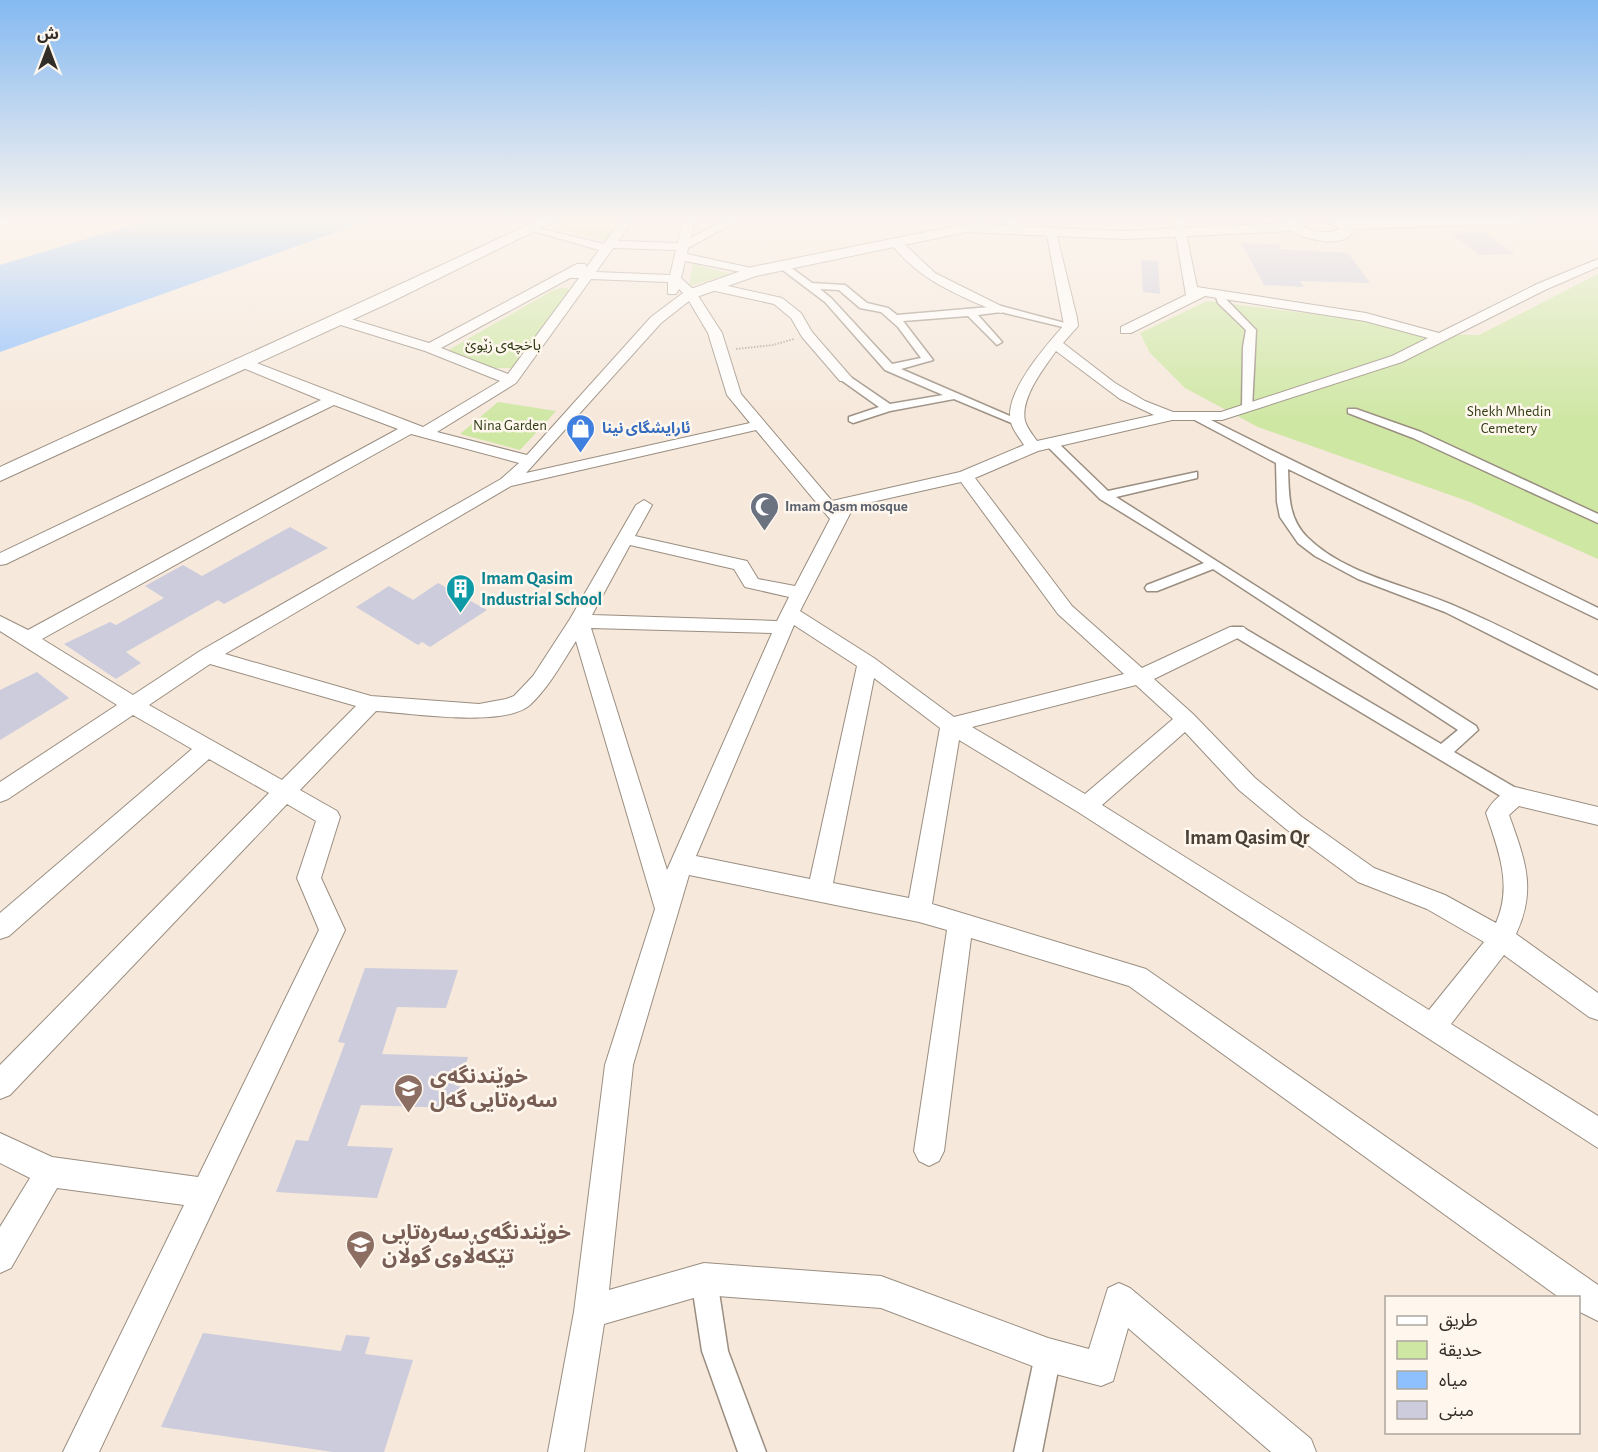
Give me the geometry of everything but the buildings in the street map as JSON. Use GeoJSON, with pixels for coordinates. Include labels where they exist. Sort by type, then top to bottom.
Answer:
{"type":"FeatureCollection","features":[{"type":"Feature","properties":{"kind":"street"},"geometry":{"type":"LineString","coordinates":[[0,474],[406,287]]}},
{"type":"Feature","properties":{"kind":"street"},"geometry":{"type":"LineString","coordinates":[[430,348],[545,287]]}},
{"type":"Feature","properties":{"kind":"street"},"geometry":{"type":"LineString","coordinates":[[27,639],[512,380],[579,287]]}},
{"type":"Feature","properties":{"kind":"street"},"geometry":{"type":"LineString","coordinates":[[668,309],[673,287]]}},
{"type":"Feature","properties":{"kind":"street"},"geometry":{"type":"LineString","coordinates":[[683,287],[691,294],[715,333],[734,395],[838,509]]}},
{"type":"Feature","properties":{"kind":"street"},"geometry":{"type":"LineString","coordinates":[[0,793],[131,704],[207,656],[507,482],[530,461],[668,309],[691,294],[708,287]]}},
{"type":"Feature","properties":{"kind":"street"},"geometry":{"type":"LineString","coordinates":[[713,287],[778,301],[796,316],[807,334],[845,378],[888,408]]}},
{"type":"Feature","properties":{"kind":"street"},"geometry":{"type":"LineString","coordinates":[[809,287],[828,300],[889,368],[1018,422]]}},
{"type":"Feature","properties":{"kind":"street"},"geometry":{"type":"LineString","coordinates":[[834,287],[842,287],[864,306],[870,305],[896,318],[928,360],[889,368]]}},
{"type":"Feature","properties":{"kind":"street"},"geometry":{"type":"LineString","coordinates":[[953,287],[1001,309],[1071,326]]}},
{"type":"Feature","properties":{"kind":"street"},"geometry":{"type":"LineString","coordinates":[[1033,447],[1018,422],[1018,411],[1030,383],[1055,344],[1071,326],[1063,287]]}},
{"type":"Feature","properties":{"kind":"street"},"geometry":{"type":"LineString","coordinates":[[1194,287],[1196,293]]}},
{"type":"Feature","properties":{"kind":"street"},"geometry":{"type":"LineString","coordinates":[[838,509],[965,476],[1033,447],[1172,416],[1222,416],[1397,359],[1547,287]]}},
{"type":"Feature","properties":{"kind":"street"},"geometry":{"type":"LineString","coordinates":[[1126,330],[1196,293],[1366,317],[1438,338]]}},
{"type":"Feature","properties":{"kind":"street"},"geometry":{"type":"LineString","coordinates":[[1218,296],[1223,305],[1240,317],[1251,330],[1248,347],[1248,407]]}},
{"type":"Feature","properties":{"kind":"street"},"geometry":{"type":"LineString","coordinates":[[896,318],[1001,309]]}},
{"type":"Feature","properties":{"kind":"street"},"geometry":{"type":"LineString","coordinates":[[970,312],[997,342]]}},
{"type":"Feature","properties":{"kind":"street"},"geometry":{"type":"LineString","coordinates":[[336,319],[430,348],[512,380]]}},
{"type":"Feature","properties":{"kind":"street"},"geometry":{"type":"LineString","coordinates":[[1055,344],[1133,401],[1150,411],[1172,416]]}},
{"type":"Feature","properties":{"kind":"street"},"geometry":{"type":"LineString","coordinates":[[241,362],[417,431],[530,461]]}},
{"type":"Feature","properties":{"kind":"street"},"geometry":{"type":"LineString","coordinates":[[853,419],[888,408],[954,396]]}},
{"type":"Feature","properties":{"kind":"street"},"geometry":{"type":"LineString","coordinates":[[0,560],[333,400]]}},
{"type":"Feature","properties":{"kind":"street"},"geometry":{"type":"LineString","coordinates":[[1352,411],[1417,435],[1598,519]]}},
{"type":"Feature","properties":{"kind":"street"},"geometry":{"type":"LineString","coordinates":[[1195,416],[1598,614]]}},
{"type":"Feature","properties":{"kind":"street"},"geometry":{"type":"LineString","coordinates":[[507,482],[760,425]]}},
{"type":"Feature","properties":{"kind":"street"},"geometry":{"type":"LineString","coordinates":[[1051,443],[1105,496],[1470,730],[1441,753]]}},
{"type":"Feature","properties":{"kind":"street"},"geometry":{"type":"LineString","coordinates":[[1282,460],[1286,515],[1289,524],[1329,559],[1356,573],[1453,611],[1598,683]]}},
{"type":"Feature","properties":{"kind":"street"},"geometry":{"type":"LineString","coordinates":[[1105,496],[1193,475]]}},
{"type":"Feature","properties":{"kind":"street"},"geometry":{"type":"LineString","coordinates":[[965,476],[1065,610],[1186,720],[1246,784],[1294,823],[1366,875],[1436,902],[1502,939],[1598,1008]]}},
{"type":"Feature","properties":{"kind":"street"},"geometry":{"type":"LineString","coordinates":[[207,656],[371,703],[479,711],[510,706],[521,700],[540,681],[579,621],[644,505]]}},
{"type":"Feature","properties":{"kind":"street"},"geometry":{"type":"LineString","coordinates":[[566,1452],[590,1312],[619,1065],[681,863],[838,509]]}},
{"type":"Feature","properties":{"kind":"street"},"geometry":{"type":"LineString","coordinates":[[625,539],[741,565],[751,583],[867,663],[951,725],[1086,806],[1434,1025],[1598,1133]]}},
{"type":"Feature","properties":{"kind":"street"},"geometry":{"type":"LineString","coordinates":[[1152,588],[1214,564]]}},
{"type":"Feature","properties":{"kind":"street"},"geometry":{"type":"LineString","coordinates":[[579,621],[792,611]]}},
{"type":"Feature","properties":{"kind":"street"},"geometry":{"type":"LineString","coordinates":[[579,621],[666,907]]}},
{"type":"Feature","properties":{"kind":"street"},"geometry":{"type":"LineString","coordinates":[[0,622],[131,704],[329,817],[309,878],[332,930],[81,1452]]}},
{"type":"Feature","properties":{"kind":"street"},"geometry":{"type":"LineString","coordinates":[[951,725],[1140,677],[1237,631],[1515,796],[1598,816]]}},
{"type":"Feature","properties":{"kind":"street"},"geometry":{"type":"LineString","coordinates":[[820,890],[867,663]]}},
{"type":"Feature","properties":{"kind":"street"},"geometry":{"type":"LineString","coordinates":[[0,1085],[371,703]]}},
{"type":"Feature","properties":{"kind":"street"},"geometry":{"type":"LineString","coordinates":[[1086,806],[1186,720]]}},
{"type":"Feature","properties":{"kind":"street"},"geometry":{"type":"LineString","coordinates":[[919,911],[951,725]]}},
{"type":"Feature","properties":{"kind":"street"},"geometry":{"type":"LineString","coordinates":[[0,928],[208,747]]}},
{"type":"Feature","properties":{"kind":"street"},"geometry":{"type":"LineString","coordinates":[[1434,1025],[1502,939],[1516,899],[1514,863],[1497,813],[1515,796]]}},
{"type":"Feature","properties":{"kind":"street"},"geometry":{"type":"LineString","coordinates":[[681,863],[919,911],[1137,977],[1598,1305]]}},
{"type":"Feature","properties":{"kind":"street"},"geometry":{"type":"LineString","coordinates":[[929,1151],[960,924]]}},
{"type":"Feature","properties":{"kind":"street"},"geometry":{"type":"LineString","coordinates":[[0,1148],[50,1172],[207,1193]]}},
{"type":"Feature","properties":{"kind":"street"},"geometry":{"type":"LineString","coordinates":[[0,1257],[50,1172]]}},
{"type":"Feature","properties":{"kind":"street"},"geometry":{"type":"LineString","coordinates":[[590,1312],[704,1279],[881,1292],[1048,1355],[1101,1369],[1119,1299],[1298,1452]]}},
{"type":"Feature","properties":{"kind":"street"},"geometry":{"type":"LineString","coordinates":[[704,1279],[715,1351],[752,1452]]}},
{"type":"Feature","properties":{"kind":"street"},"geometry":{"type":"LineString","coordinates":[[1028,1452],[1048,1355]]}},
{"type":"Feature","properties":{"kind":"path"},"geometry":{"type":"LineString","coordinates":[[721,350],[773,345],[807,334]]}},
{"type":"Feature","properties":{"kind":"green space","name":"Shekh Mhedin Cemetery"},"geometry":{"type":"Polygon","coordinates":[[[1573,287],[1598,287],[1598,559],[1470,502],[1258,427],[1185,388],[1150,353],[1140,333],[1207,301],[1354,319],[1419,334],[1479,335],[1573,287]]]}},
{"type":"Feature","properties":{"kind":"green space","name":"باخچەی زێوێ"},"geometry":{"type":"Polygon","coordinates":[[[555,289],[572,290],[513,368],[494,368],[445,352],[555,289]]]}},
{"type":"Feature","properties":{"kind":"green space","name":"Nina Garden"},"geometry":{"type":"Polygon","coordinates":[[[498,402],[556,411],[520,450],[460,434],[498,402]]]}},
{"type":"Feature","properties":{"kind":"water"},"geometry":{"type":"Polygon","coordinates":[[[0,287],[183,287],[0,352],[0,287]]]}},
{"type":"Feature","properties":{"kind":"place","name":"ئارایشگای نینا"},"geometry":{"type":"Point","coordinates":[581,454]}},
{"type":"Feature","properties":{"kind":"place","name":"Imam Qasm mosque"},"geometry":{"type":"Point","coordinates":[764,532]}},
{"type":"Feature","properties":{"kind":"place","name":"Imam Qasim Industrial School"},"geometry":{"type":"Point","coordinates":[460,614]}},
{"type":"Feature","properties":{"kind":"place","name":"خوێندنگەی سەرەتایی گەل"},"geometry":{"type":"Point","coordinates":[409,1114]}},
{"type":"Feature","properties":{"kind":"place","name":"خوێندنگەی سەرەتایی تێکەڵاوی گوڵان"},"geometry":{"type":"Point","coordinates":[361,1270]}},
{"type":"Feature","properties":{"kind":"district","name":"Imam Qasim Qr"},"geometry":{"type":"Point","coordinates":[1247,837]}}]}
